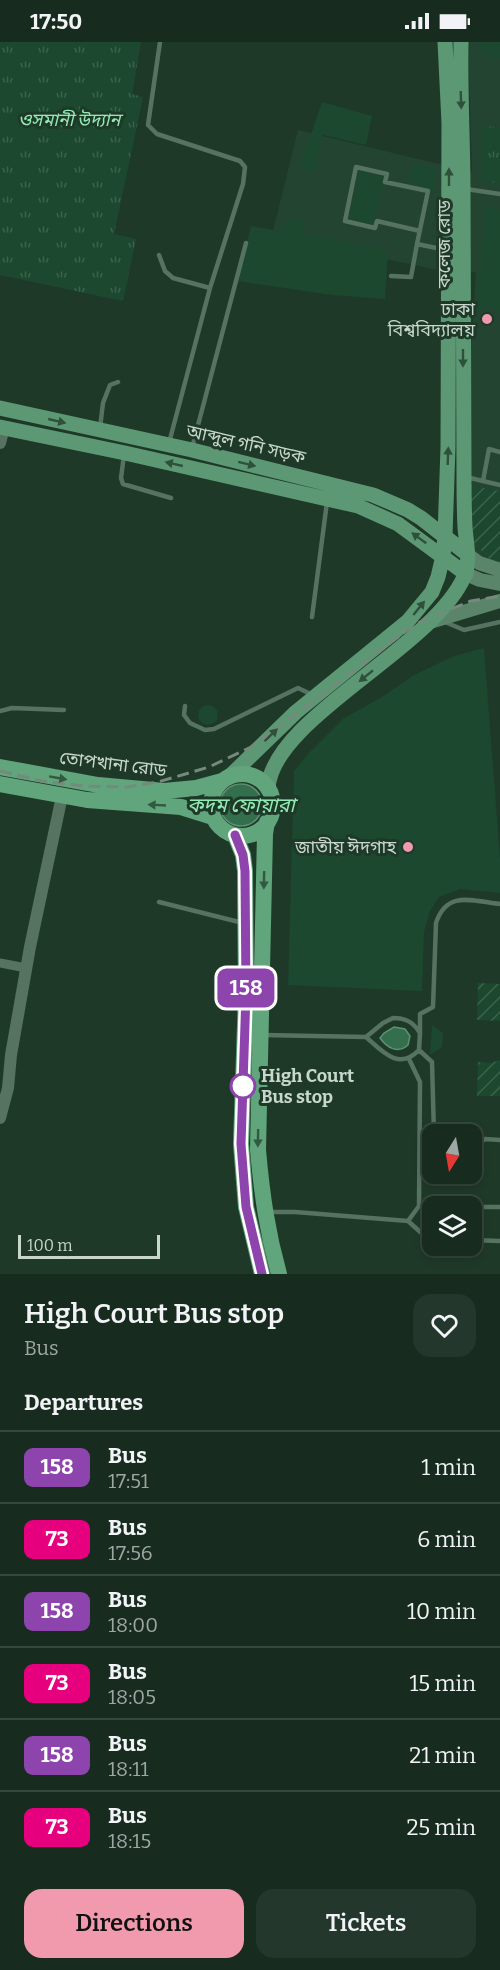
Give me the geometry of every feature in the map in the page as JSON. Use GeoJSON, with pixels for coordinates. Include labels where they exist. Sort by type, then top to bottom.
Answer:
{"type":"FeatureCollection","features":[{"type":"Feature","properties":{"kind":"highway","name":"তোপখানা রোড"},"geometry":{"type":"LineString","coordinates":[[0,773],[164,791],[196,788],[226,779]]}},
{"type":"Feature","properties":{"kind":"highway","name":"তোপখানা রোড"},"geometry":{"type":"LineString","coordinates":[[0,773],[62,796],[181,807],[213,817]]}},
{"type":"Feature","properties":{"kind":"highway"},"geometry":{"type":"LineString","coordinates":[[267,822],[248,835],[235,835],[224,830],[213,817],[211,804],[217,786],[226,779],[244,774],[251,776],[268,789],[272,806],[265,834],[258,1150],[264,1211],[279,1274]]}},
{"type":"Feature","properties":{"kind":"highway"},"geometry":{"type":"LineString","coordinates":[[235,835],[243,855],[245,871],[246,994],[241,1144],[246,1207],[262,1274]]}},
{"type":"Feature","properties":{"kind":"main road","name":"কলেজ রোড"},"geometry":{"type":"LineString","coordinates":[[226,779],[315,696],[415,614],[432,592],[438,577],[445,536],[448,447],[449,123],[445,42]]}},
{"type":"Feature","properties":{"kind":"main road","name":"কলেজ রোড"},"geometry":{"type":"LineString","coordinates":[[461,42],[466,574]]}},
{"type":"Feature","properties":{"kind":"main road","name":"আব্দুল গনি সড়ক"},"geometry":{"type":"LineString","coordinates":[[4,409],[192,450],[373,495],[408,510],[467,554]]}},
{"type":"Feature","properties":{"kind":"main road","name":"আব্দুল গনি সড়ক"},"geometry":{"type":"LineString","coordinates":[[1,432],[125,453],[358,506],[385,517],[409,531],[466,574]]}},
{"type":"Feature","properties":{"kind":"main road"},"geometry":{"type":"LineString","coordinates":[[467,554],[484,566],[500,570]]}},
{"type":"Feature","properties":{"kind":"main road"},"geometry":{"type":"LineString","coordinates":[[268,789],[268,779],[276,760],[296,735],[435,620],[466,574],[480,580],[500,584]]}},
{"type":"Feature","properties":{"kind":"main road"},"geometry":{"type":"LineString","coordinates":[[435,620],[500,602]]}},
{"type":"Feature","properties":{"kind":"street"},"geometry":{"type":"LineString","coordinates":[[1,432],[4,409]]}},
{"type":"Feature","properties":{"kind":"street"},"geometry":{"type":"LineString","coordinates":[[0,1118],[8,1088],[6,1053],[62,796]]}},
{"type":"Feature","properties":{"kind":"street"},"geometry":{"type":"LineString","coordinates":[[0,963],[26,968]]}},
{"type":"Feature","properties":{"kind":"lane"},"geometry":{"type":"LineString","coordinates":[[160,42],[148,125],[157,134],[240,161],[245,167],[243,184],[210,288],[168,445]]}},
{"type":"Feature","properties":{"kind":"lane"},"geometry":{"type":"LineString","coordinates":[[391,276],[411,277],[428,191],[385,182],[387,174],[356,167],[345,221],[375,228],[377,221],[420,231]]}},
{"type":"Feature","properties":{"kind":"lane"},"geometry":{"type":"LineString","coordinates":[[463,189],[500,194]]}},
{"type":"Feature","properties":{"kind":"lane"},"geometry":{"type":"LineString","coordinates":[[192,450],[246,243]]}},
{"type":"Feature","properties":{"kind":"lane"},"geometry":{"type":"LineString","coordinates":[[417,244],[449,251]]}},
{"type":"Feature","properties":{"kind":"lane"},"geometry":{"type":"LineString","coordinates":[[159,255],[165,271],[172,278],[210,288]]}},
{"type":"Feature","properties":{"kind":"lane"},"geometry":{"type":"LineString","coordinates":[[100,430],[104,403],[110,386],[118,382]]}},
{"type":"Feature","properties":{"kind":"lane"},"geometry":{"type":"LineString","coordinates":[[483,481],[489,449],[500,452]]}},
{"type":"Feature","properties":{"kind":"lane"},"geometry":{"type":"LineString","coordinates":[[125,453],[121,478],[123,484],[171,498]]}},
{"type":"Feature","properties":{"kind":"lane"},"geometry":{"type":"LineString","coordinates":[[464,477],[500,485]]}},
{"type":"Feature","properties":{"kind":"lane"},"geometry":{"type":"LineString","coordinates":[[312,617],[327,499]]}},
{"type":"Feature","properties":{"kind":"lane"},"geometry":{"type":"LineString","coordinates":[[435,620],[464,630],[500,622]]}},
{"type":"Feature","properties":{"kind":"lane"},"geometry":{"type":"LineString","coordinates":[[185,706],[184,715],[190,723],[206,730],[214,729],[298,688],[315,696]]}},
{"type":"Feature","properties":{"kind":"lane"},"geometry":{"type":"LineString","coordinates":[[0,711],[12,708],[64,710]]}},
{"type":"Feature","properties":{"kind":"lane"},"geometry":{"type":"LineString","coordinates":[[261,1034],[366,1037],[393,1058],[409,1059],[419,1050],[420,1014],[433,1007],[438,916],[449,902],[458,900],[500,904]]}},
{"type":"Feature","properties":{"kind":"lane"},"geometry":{"type":"LineString","coordinates":[[159,902],[245,924]]}},
{"type":"Feature","properties":{"kind":"lane"},"geometry":{"type":"LineString","coordinates":[[366,1037],[393,1018],[402,1018],[410,1022],[420,1033]]}},
{"type":"Feature","properties":{"kind":"lane"},"geometry":{"type":"LineString","coordinates":[[419,1050],[432,1062],[433,1124]]}},
{"type":"Feature","properties":{"kind":"lane"},"geometry":{"type":"LineString","coordinates":[[408,1221],[419,1206],[420,1082],[409,1059]]}},
{"type":"Feature","properties":{"kind":"lane"},"geometry":{"type":"LineString","coordinates":[[482,1141],[484,1139],[500,1140]]}},
{"type":"Feature","properties":{"kind":"lane"},"geometry":{"type":"LineString","coordinates":[[482,1207],[500,1207]]}},
{"type":"Feature","properties":{"kind":"lane"},"geometry":{"type":"LineString","coordinates":[[264,1211],[408,1221],[422,1234]]}},
{"type":"Feature","properties":{"kind":"lane"},"geometry":{"type":"LineString","coordinates":[[482,1241],[500,1242]]}},
{"type":"Feature","properties":{"kind":"shaded area","name":"ঢাকা বিশ্ববিদ্যালয়"},"geometry":{"type":"Polygon","coordinates":[[[468,42],[500,42],[500,563],[484,561],[471,549],[470,366],[476,272],[433,269],[272,235],[298,130],[472,172],[468,42]]]}},
{"type":"Feature","properties":{"kind":"green space","name":"ওসমানী উদ্যান"},"geometry":{"type":"Polygon","coordinates":[[[0,42],[141,42],[132,94],[143,97],[114,234],[136,239],[123,301],[0,275],[0,42]]]}},
{"type":"Feature","properties":{"kind":"green space"},"geometry":{"type":"Polygon","coordinates":[[[480,42],[500,42],[500,58],[481,54],[480,42]]]}},
{"type":"Feature","properties":{"kind":"green space"},"geometry":{"type":"Polygon","coordinates":[[[322,102],[372,116],[366,145],[323,135],[314,172],[299,169],[322,102]]]}},
{"type":"Feature","properties":{"kind":"green space"},"geometry":{"type":"Polygon","coordinates":[[[481,125],[500,128],[500,183],[481,182],[481,125]]]}},
{"type":"Feature","properties":{"kind":"green space"},"geometry":{"type":"Polygon","coordinates":[[[413,164],[437,170],[432,194],[408,189],[413,164]]]}},
{"type":"Feature","properties":{"kind":"green space"},"geometry":{"type":"Polygon","coordinates":[[[359,171],[385,177],[374,225],[349,219],[359,171]]]}},
{"type":"Feature","properties":{"kind":"green space"},"geometry":{"type":"Polygon","coordinates":[[[485,206],[500,209],[500,311],[477,307],[485,206]]]}},
{"type":"Feature","properties":{"kind":"green space"},"geometry":{"type":"Polygon","coordinates":[[[288,217],[304,220],[303,232],[388,252],[385,299],[332,295],[238,281],[251,226],[284,232],[288,217]]]}},
{"type":"Feature","properties":{"kind":"green space"},"geometry":{"type":"Polygon","coordinates":[[[468,485],[500,491],[500,564],[492,562],[471,539],[468,485]]]}},
{"type":"Feature","properties":{"kind":"green space"},"geometry":{"type":"Polygon","coordinates":[[[484,648],[500,858],[500,893],[460,889],[439,897],[430,911],[424,932],[422,991],[288,985],[294,771],[343,719],[382,697],[414,675],[454,656],[484,648]]]}},
{"type":"Feature","properties":{"kind":"green space"},"geometry":{"type":"Polygon","coordinates":[[[204,705],[212,705],[218,711],[218,719],[212,725],[204,725],[198,719],[198,711],[204,705]]]}},
{"type":"Feature","properties":{"kind":"green space"},"geometry":{"type":"Polygon","coordinates":[[[478,983],[500,984],[500,1021],[477,1020],[478,983]]]}},
{"type":"Feature","properties":{"kind":"green space"},"geometry":{"type":"Polygon","coordinates":[[[432,1025],[443,1033],[442,1047],[430,1055],[432,1025]]]}},
{"type":"Feature","properties":{"kind":"green space"},"geometry":{"type":"Polygon","coordinates":[[[500,1060],[500,1096],[477,1096],[478,1062],[491,1063],[500,1060]]]}},
{"type":"Feature","properties":{"kind":"water","name":"কদম ফোয়ারা"},"geometry":{"type":"Polygon","coordinates":[[[241,784],[249,785],[256,790],[261,797],[261,813],[256,820],[249,825],[241,826],[233,825],[226,820],[221,813],[220,805],[221,797],[226,790],[233,785],[241,784]]]}},
{"type":"Feature","properties":{"kind":"water"},"geometry":{"type":"Polygon","coordinates":[[[394,1027],[405,1029],[410,1036],[408,1045],[404,1048],[393,1049],[380,1038],[394,1027]]]}},
{"type":"Feature","properties":{"kind":"railway"},"geometry":{"type":"LineString","coordinates":[[0,771],[42,781],[83,786],[127,787],[158,782],[209,767],[251,747],[422,621],[471,601],[500,596]]}},
{"type":"Feature","properties":{"kind":"bus line","name":"158"},"geometry":{"type":"LineString","coordinates":[[235,835],[240,844],[245,871],[246,994],[241,1144],[246,1207],[262,1274]]}},
{"type":"Feature","properties":{"kind":"place","name":"ঢাকা বিশ্ববিদ্যালয়"},"geometry":{"type":"Point","coordinates":[487,319]}},
{"type":"Feature","properties":{"kind":"place","name":"জাতীয় ঈদগাহ"},"geometry":{"type":"Point","coordinates":[408,847]}},
{"type":"Feature","properties":{"kind":"place","name":"High Court Bus stop"},"geometry":{"type":"Point","coordinates":[243,1086]}}]}
